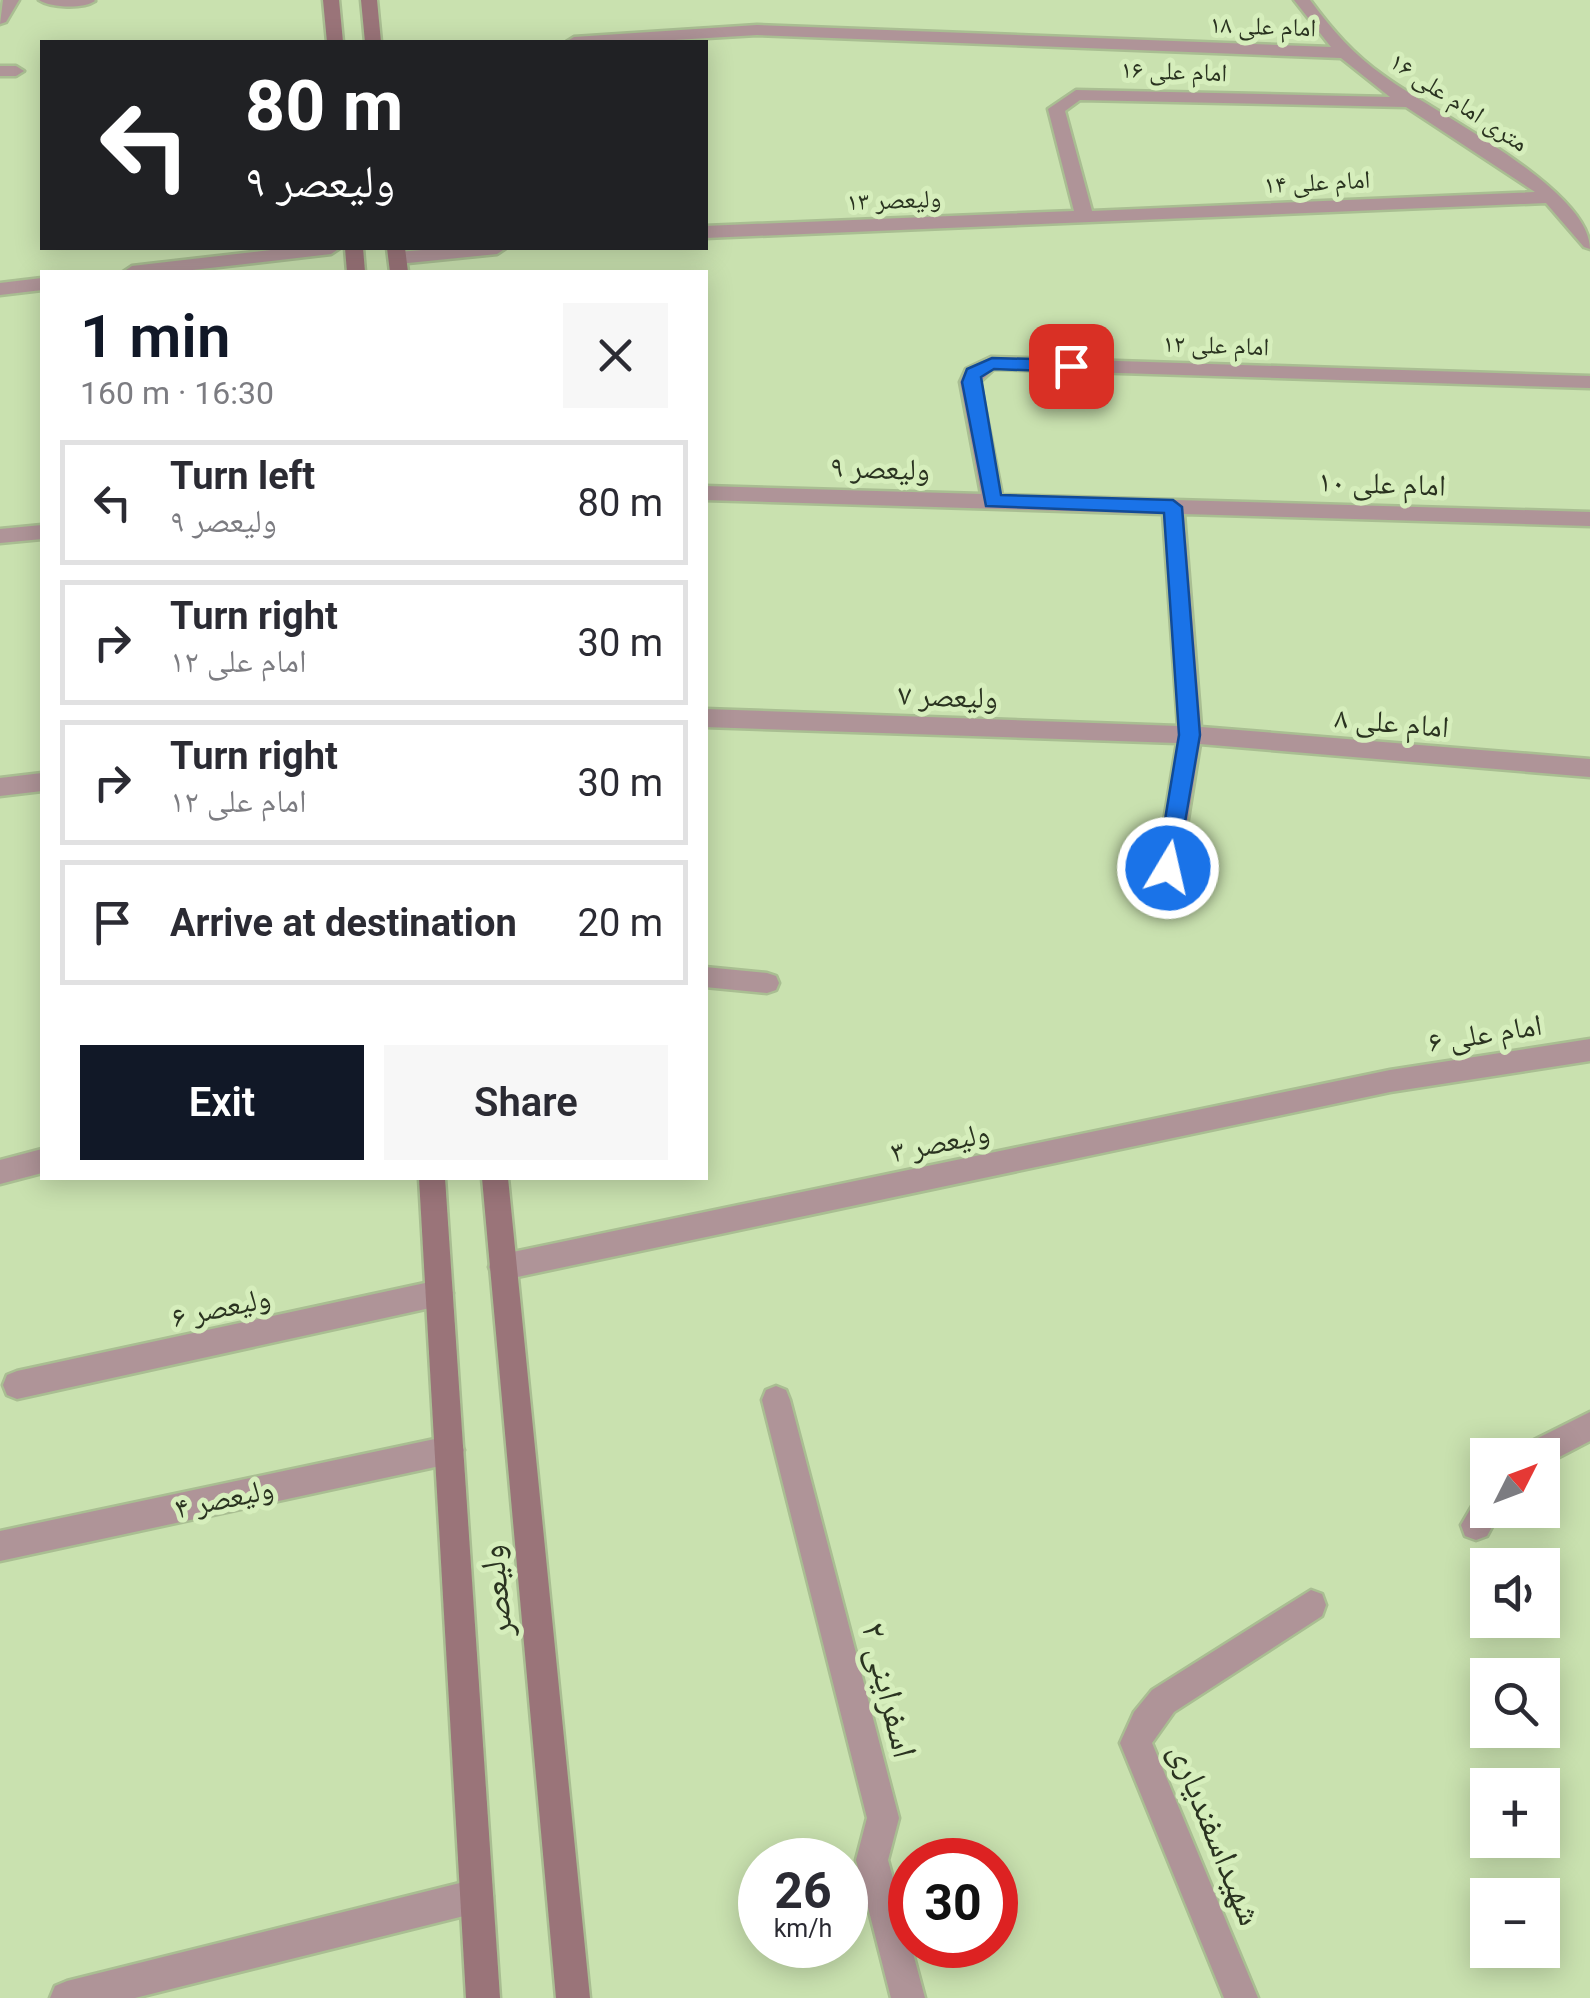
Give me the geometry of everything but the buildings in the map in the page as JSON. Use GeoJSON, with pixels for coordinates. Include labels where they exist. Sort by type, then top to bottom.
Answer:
{"type":"FeatureCollection","features":[{"type":"Feature","properties":{"kind":"main road"},"geometry":{"type":"LineString","coordinates":[[331,0],[335,40]]}},
{"type":"Feature","properties":{"kind":"main road"},"geometry":{"type":"LineString","coordinates":[[369,0],[373,40]]}},
{"type":"Feature","properties":{"kind":"main road","name":"ولیعصر"},"geometry":{"type":"LineString","coordinates":[[432,1180],[484,1998]]}},
{"type":"Feature","properties":{"kind":"main road","name":"ولیعصر"},"geometry":{"type":"LineString","coordinates":[[495,1180],[573,1998]]}},
{"type":"Feature","properties":{"kind":"street"},"geometry":{"type":"LineString","coordinates":[[0,19],[12,0]]}},
{"type":"Feature","properties":{"kind":"street"},"geometry":{"type":"LineString","coordinates":[[47,0],[87,1]]}},
{"type":"Feature","properties":{"kind":"street","name":"۱۶ متری امام علی"},"geometry":{"type":"LineString","coordinates":[[1302,0],[1314,19],[1348,53],[1407,102],[1526,175],[1552,197],[1590,243]]}},
{"type":"Feature","properties":{"kind":"street","name":"امام علی ۱۸"},"geometry":{"type":"LineString","coordinates":[[604,40],[757,30],[1348,53]]}},
{"type":"Feature","properties":{"kind":"street","name":"امام علی ۱۶"},"geometry":{"type":"LineString","coordinates":[[1085,218],[1056,109],[1076,95],[1407,102]]}},
{"type":"Feature","properties":{"kind":"street","name":"امام علی ۱۴"},"geometry":{"type":"LineString","coordinates":[[1085,218],[1552,197]]}},
{"type":"Feature","properties":{"kind":"street","name":"ولیعصر ۱۳"},"geometry":{"type":"LineString","coordinates":[[708,232],[1085,218]]}},
{"type":"Feature","properties":{"kind":"street"},"geometry":{"type":"LineString","coordinates":[[148,270],[314,250]]}},
{"type":"Feature","properties":{"kind":"street"},"geometry":{"type":"LineString","coordinates":[[398,259],[478,250]]}},
{"type":"Feature","properties":{"kind":"street"},"geometry":{"type":"LineString","coordinates":[[0,289],[40,284]]}},
{"type":"Feature","properties":{"kind":"street","name":"امام علی ۱۲"},"geometry":{"type":"LineString","coordinates":[[993,501],[970,382],[974,373],[992,364],[1590,382]]}},
{"type":"Feature","properties":{"kind":"street","name":"ولیعصر ۹"},"geometry":{"type":"LineString","coordinates":[[708,493],[1173,507]]}},
{"type":"Feature","properties":{"kind":"street"},"geometry":{"type":"LineString","coordinates":[[1168,868],[1190,735],[1173,507]]}},
{"type":"Feature","properties":{"kind":"street","name":"امام علی ۱۰"},"geometry":{"type":"LineString","coordinates":[[1173,507],[1590,520]]}},
{"type":"Feature","properties":{"kind":"street"},"geometry":{"type":"LineString","coordinates":[[0,536],[40,532]]}},
{"type":"Feature","properties":{"kind":"street","name":"ولیعصر ۷"},"geometry":{"type":"LineString","coordinates":[[708,718],[1190,735]]}},
{"type":"Feature","properties":{"kind":"street","name":"امام علی ۸"},"geometry":{"type":"LineString","coordinates":[[1190,735],[1590,768]]}},
{"type":"Feature","properties":{"kind":"street"},"geometry":{"type":"LineString","coordinates":[[0,787],[40,782]]}},
{"type":"Feature","properties":{"kind":"street"},"geometry":{"type":"LineString","coordinates":[[708,977],[766,984]]}},
{"type":"Feature","properties":{"kind":"street","name":"امام علی ۶"},"geometry":{"type":"LineString","coordinates":[[1390,1080],[1590,1050]]}},
{"type":"Feature","properties":{"kind":"street","name":"ولیعصر ۳"},"geometry":{"type":"LineString","coordinates":[[503,1267],[1390,1080]]}},
{"type":"Feature","properties":{"kind":"street"},"geometry":{"type":"LineString","coordinates":[[0,1172],[40,1162]]}},
{"type":"Feature","properties":{"kind":"street","name":"ولیعصر ۶"},"geometry":{"type":"LineString","coordinates":[[17,1385],[439,1293]]}},
{"type":"Feature","properties":{"kind":"street","name":"اسفراینی ۲"},"geometry":{"type":"LineString","coordinates":[[776,1400],[883,1818],[872,1860],[908,1998]]}},
{"type":"Feature","properties":{"kind":"street"},"geometry":{"type":"LineString","coordinates":[[1560,1442],[1590,1426]]}},
{"type":"Feature","properties":{"kind":"street","name":"ولیعصر ۴"},"geometry":{"type":"LineString","coordinates":[[0,1546],[448,1450]]}},
{"type":"Feature","properties":{"kind":"street","name":"شهیداسفندیاری"},"geometry":{"type":"LineString","coordinates":[[1240,1998],[1136,1744],[1145,1723],[1163,1701],[1311,1605]]}},
{"type":"Feature","properties":{"kind":"street"},"geometry":{"type":"LineString","coordinates":[[67,1998],[476,1896]]}},
{"type":"Feature","properties":{"kind":"route"},"geometry":{"type":"LineString","coordinates":[[1071,366],[992,364],[974,373],[970,382],[987,472],[993,501],[1173,507],[1190,735],[1168,868]]}}]}
